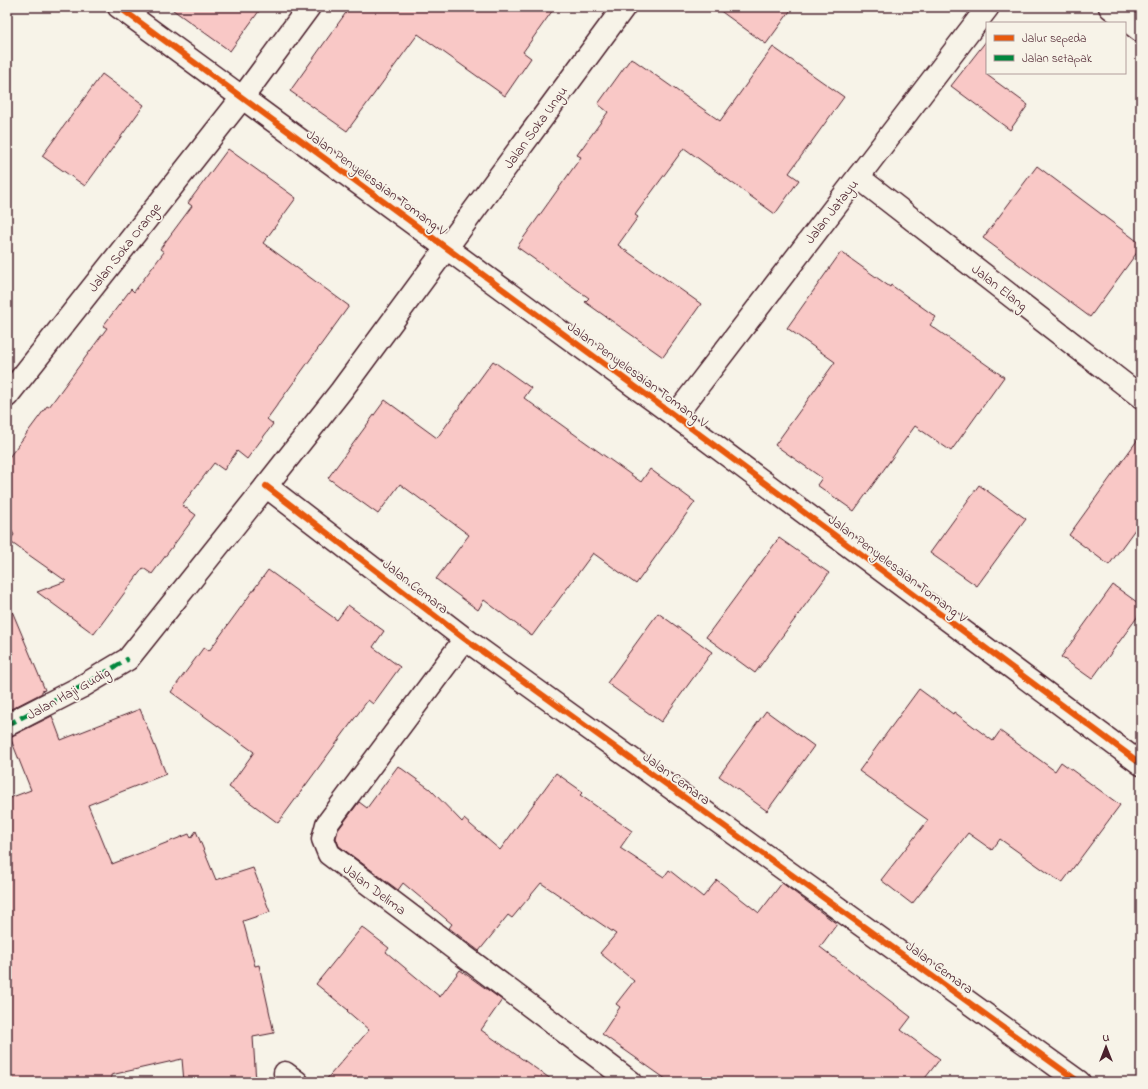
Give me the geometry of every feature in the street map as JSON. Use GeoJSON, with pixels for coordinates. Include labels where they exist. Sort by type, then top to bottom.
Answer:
{"type":"FeatureCollection","features":[{"type":"Feature","properties":{"kind":"street","name":"Jalan Penyelesaian Tomang V"},"geometry":{"type":"LineString","coordinates":[[119,7],[675,416],[1141,764]]}},
{"type":"Feature","properties":{"kind":"street","name":"Jalan Soka Orange"},"geometry":{"type":"LineString","coordinates":[[7,396],[242,98],[309,7]]}},
{"type":"Feature","properties":{"kind":"street","name":"Jalan Soka Ungu"},"geometry":{"type":"LineString","coordinates":[[266,486],[341,391],[624,7]]}},
{"type":"Feature","properties":{"kind":"street","name":"Jalan Jatayu"},"geometry":{"type":"LineString","coordinates":[[675,416],[988,7]]}},
{"type":"Feature","properties":{"kind":"street"},"geometry":{"type":"LineString","coordinates":[[1110,7],[1141,31]]}},
{"type":"Feature","properties":{"kind":"street","name":"Jalan Elang"},"geometry":{"type":"LineString","coordinates":[[858,177],[1141,397]]}},
{"type":"Feature","properties":{"kind":"street","name":"Jalan Cemara"},"geometry":{"type":"LineString","coordinates":[[266,486],[465,639],[1078,1082]]}},
{"type":"Feature","properties":{"kind":"street","name":"Jalan Haji Gudig"},"geometry":{"type":"LineString","coordinates":[[7,725],[81,688],[128,659],[266,486]]}},
{"type":"Feature","properties":{"kind":"street","name":"Jalan Delima"},"geometry":{"type":"LineString","coordinates":[[465,639],[326,824],[323,840],[329,854],[631,1082]]}},
{"type":"Feature","properties":{"kind":"building"},"geometry":{"type":"Polygon","coordinates":[[[169,7],[262,7],[230,51],[169,7]]]}},
{"type":"Feature","properties":{"kind":"building"},"geometry":{"type":"Polygon","coordinates":[[[350,7],[555,7],[523,52],[531,58],[505,96],[418,34],[347,131],[290,91],[350,7]]]}},
{"type":"Feature","properties":{"kind":"building"},"geometry":{"type":"Polygon","coordinates":[[[715,7],[793,7],[766,44],[715,7]]]}},
{"type":"Feature","properties":{"kind":"building"},"geometry":{"type":"Polygon","coordinates":[[[986,41],[986,74],[1028,105],[1010,130],[951,86],[986,41]]]}},
{"type":"Feature","properties":{"kind":"building"},"geometry":{"type":"Polygon","coordinates":[[[773,47],[844,97],[789,173],[799,180],[775,214],[684,148],[635,215],[638,217],[618,245],[701,304],[663,357],[585,302],[589,298],[517,247],[581,157],[577,155],[608,112],[598,104],[631,58],[720,121],[773,47]]]}},
{"type":"Feature","properties":{"kind":"building"},"geometry":{"type":"Polygon","coordinates":[[[102,74],[144,105],[85,186],[42,156],[102,74]]]}},
{"type":"Feature","properties":{"kind":"building"},"geometry":{"type":"Polygon","coordinates":[[[228,149],[296,198],[263,243],[349,306],[267,419],[273,424],[247,459],[237,451],[224,470],[214,463],[182,505],[196,515],[152,574],[143,568],[94,634],[37,592],[66,581],[9,541],[14,535],[7,522],[7,460],[47,406],[49,407],[107,328],[103,326],[131,289],[134,292],[164,252],[160,249],[192,206],[188,203],[228,149]]]}},
{"type":"Feature","properties":{"kind":"building"},"geometry":{"type":"Polygon","coordinates":[[[1037,166],[1141,244],[1141,247],[1090,317],[983,238],[1037,166]]]}},
{"type":"Feature","properties":{"kind":"building"},"geometry":{"type":"Polygon","coordinates":[[[841,252],[890,287],[891,285],[936,317],[930,325],[1004,377],[951,451],[915,426],[854,511],[817,485],[822,478],[775,445],[835,362],[787,328],[841,252]]]}},
{"type":"Feature","properties":{"kind":"building"},"geometry":{"type":"Polygon","coordinates":[[[493,361],[531,388],[524,398],[641,482],[650,469],[695,502],[636,584],[593,553],[532,636],[484,600],[478,610],[436,579],[469,535],[400,484],[378,514],[328,478],[385,400],[437,438],[493,361]]]}},
{"type":"Feature","properties":{"kind":"building"},"geometry":{"type":"Polygon","coordinates":[[[1141,435],[1141,521],[1109,565],[1069,535],[1141,435]]]}},
{"type":"Feature","properties":{"kind":"building"},"geometry":{"type":"Polygon","coordinates":[[[979,485],[1026,519],[977,586],[930,553],[979,485]]]}},
{"type":"Feature","properties":{"kind":"building"},"geometry":{"type":"Polygon","coordinates":[[[779,538],[829,573],[755,673],[706,637],[779,538]]]}},
{"type":"Feature","properties":{"kind":"building"},"geometry":{"type":"Polygon","coordinates":[[[268,570],[337,620],[348,605],[384,631],[373,647],[400,667],[373,704],[368,700],[278,823],[229,787],[254,752],[171,692],[204,647],[209,651],[268,570]]]}},
{"type":"Feature","properties":{"kind":"building"},"geometry":{"type":"Polygon","coordinates":[[[1113,585],[1141,605],[1141,612],[1092,679],[1061,657],[1113,585]]]}},
{"type":"Feature","properties":{"kind":"building"},"geometry":{"type":"Polygon","coordinates":[[[7,599],[45,690],[7,711],[7,599]]]}},
{"type":"Feature","properties":{"kind":"building"},"geometry":{"type":"Polygon","coordinates":[[[658,613],[712,652],[661,722],[607,683],[658,613]]]}},
{"type":"Feature","properties":{"kind":"building"},"geometry":{"type":"Polygon","coordinates":[[[919,689],[953,714],[954,712],[993,741],[1000,731],[1055,771],[1061,762],[1120,805],[1062,883],[1000,839],[992,850],[968,833],[912,904],[881,880],[928,820],[859,771],[919,689]]]}},
{"type":"Feature","properties":{"kind":"building"},"geometry":{"type":"Polygon","coordinates":[[[140,709],[166,774],[88,805],[112,864],[189,834],[191,838],[196,831],[216,880],[253,868],[270,912],[243,921],[255,966],[259,965],[274,1033],[253,1037],[256,1082],[184,1082],[182,1059],[111,1075],[111,1082],[11,1082],[10,1028],[7,1028],[7,799],[31,790],[10,737],[52,716],[61,740],[140,709]]]}},
{"type":"Feature","properties":{"kind":"building"},"geometry":{"type":"Polygon","coordinates":[[[766,711],[814,746],[767,811],[719,776],[766,711]]]}},
{"type":"Feature","properties":{"kind":"building"},"geometry":{"type":"Polygon","coordinates":[[[398,766],[430,789],[462,822],[464,819],[500,850],[556,773],[583,792],[580,795],[632,831],[620,848],[664,877],[669,870],[703,897],[717,880],[759,913],[782,883],[837,924],[820,947],[911,1017],[901,1030],[940,1059],[922,1082],[670,1082],[602,1034],[620,1007],[616,1004],[634,981],[600,953],[616,934],[541,883],[512,918],[508,915],[479,951],[449,928],[452,924],[403,883],[398,890],[339,846],[336,838],[338,830],[359,802],[367,808],[398,766]]]}},
{"type":"Feature","properties":{"kind":"building"},"geometry":{"type":"Polygon","coordinates":[[[362,927],[389,948],[386,952],[440,997],[460,970],[502,1000],[481,1030],[555,1082],[324,1082],[369,1030],[347,1011],[348,1010],[316,984],[362,927]]]}},
{"type":"Feature","properties":{"kind":"marked path"},"geometry":{"type":"LineString","coordinates":[[7,725],[81,687],[128,659]]}},
{"type":"Feature","properties":{"kind":"cycle path"},"geometry":{"type":"LineString","coordinates":[[119,7],[675,416],[1141,764]]}},
{"type":"Feature","properties":{"kind":"cycle path"},"geometry":{"type":"LineString","coordinates":[[266,486],[465,639],[1079,1082]]}}]}
